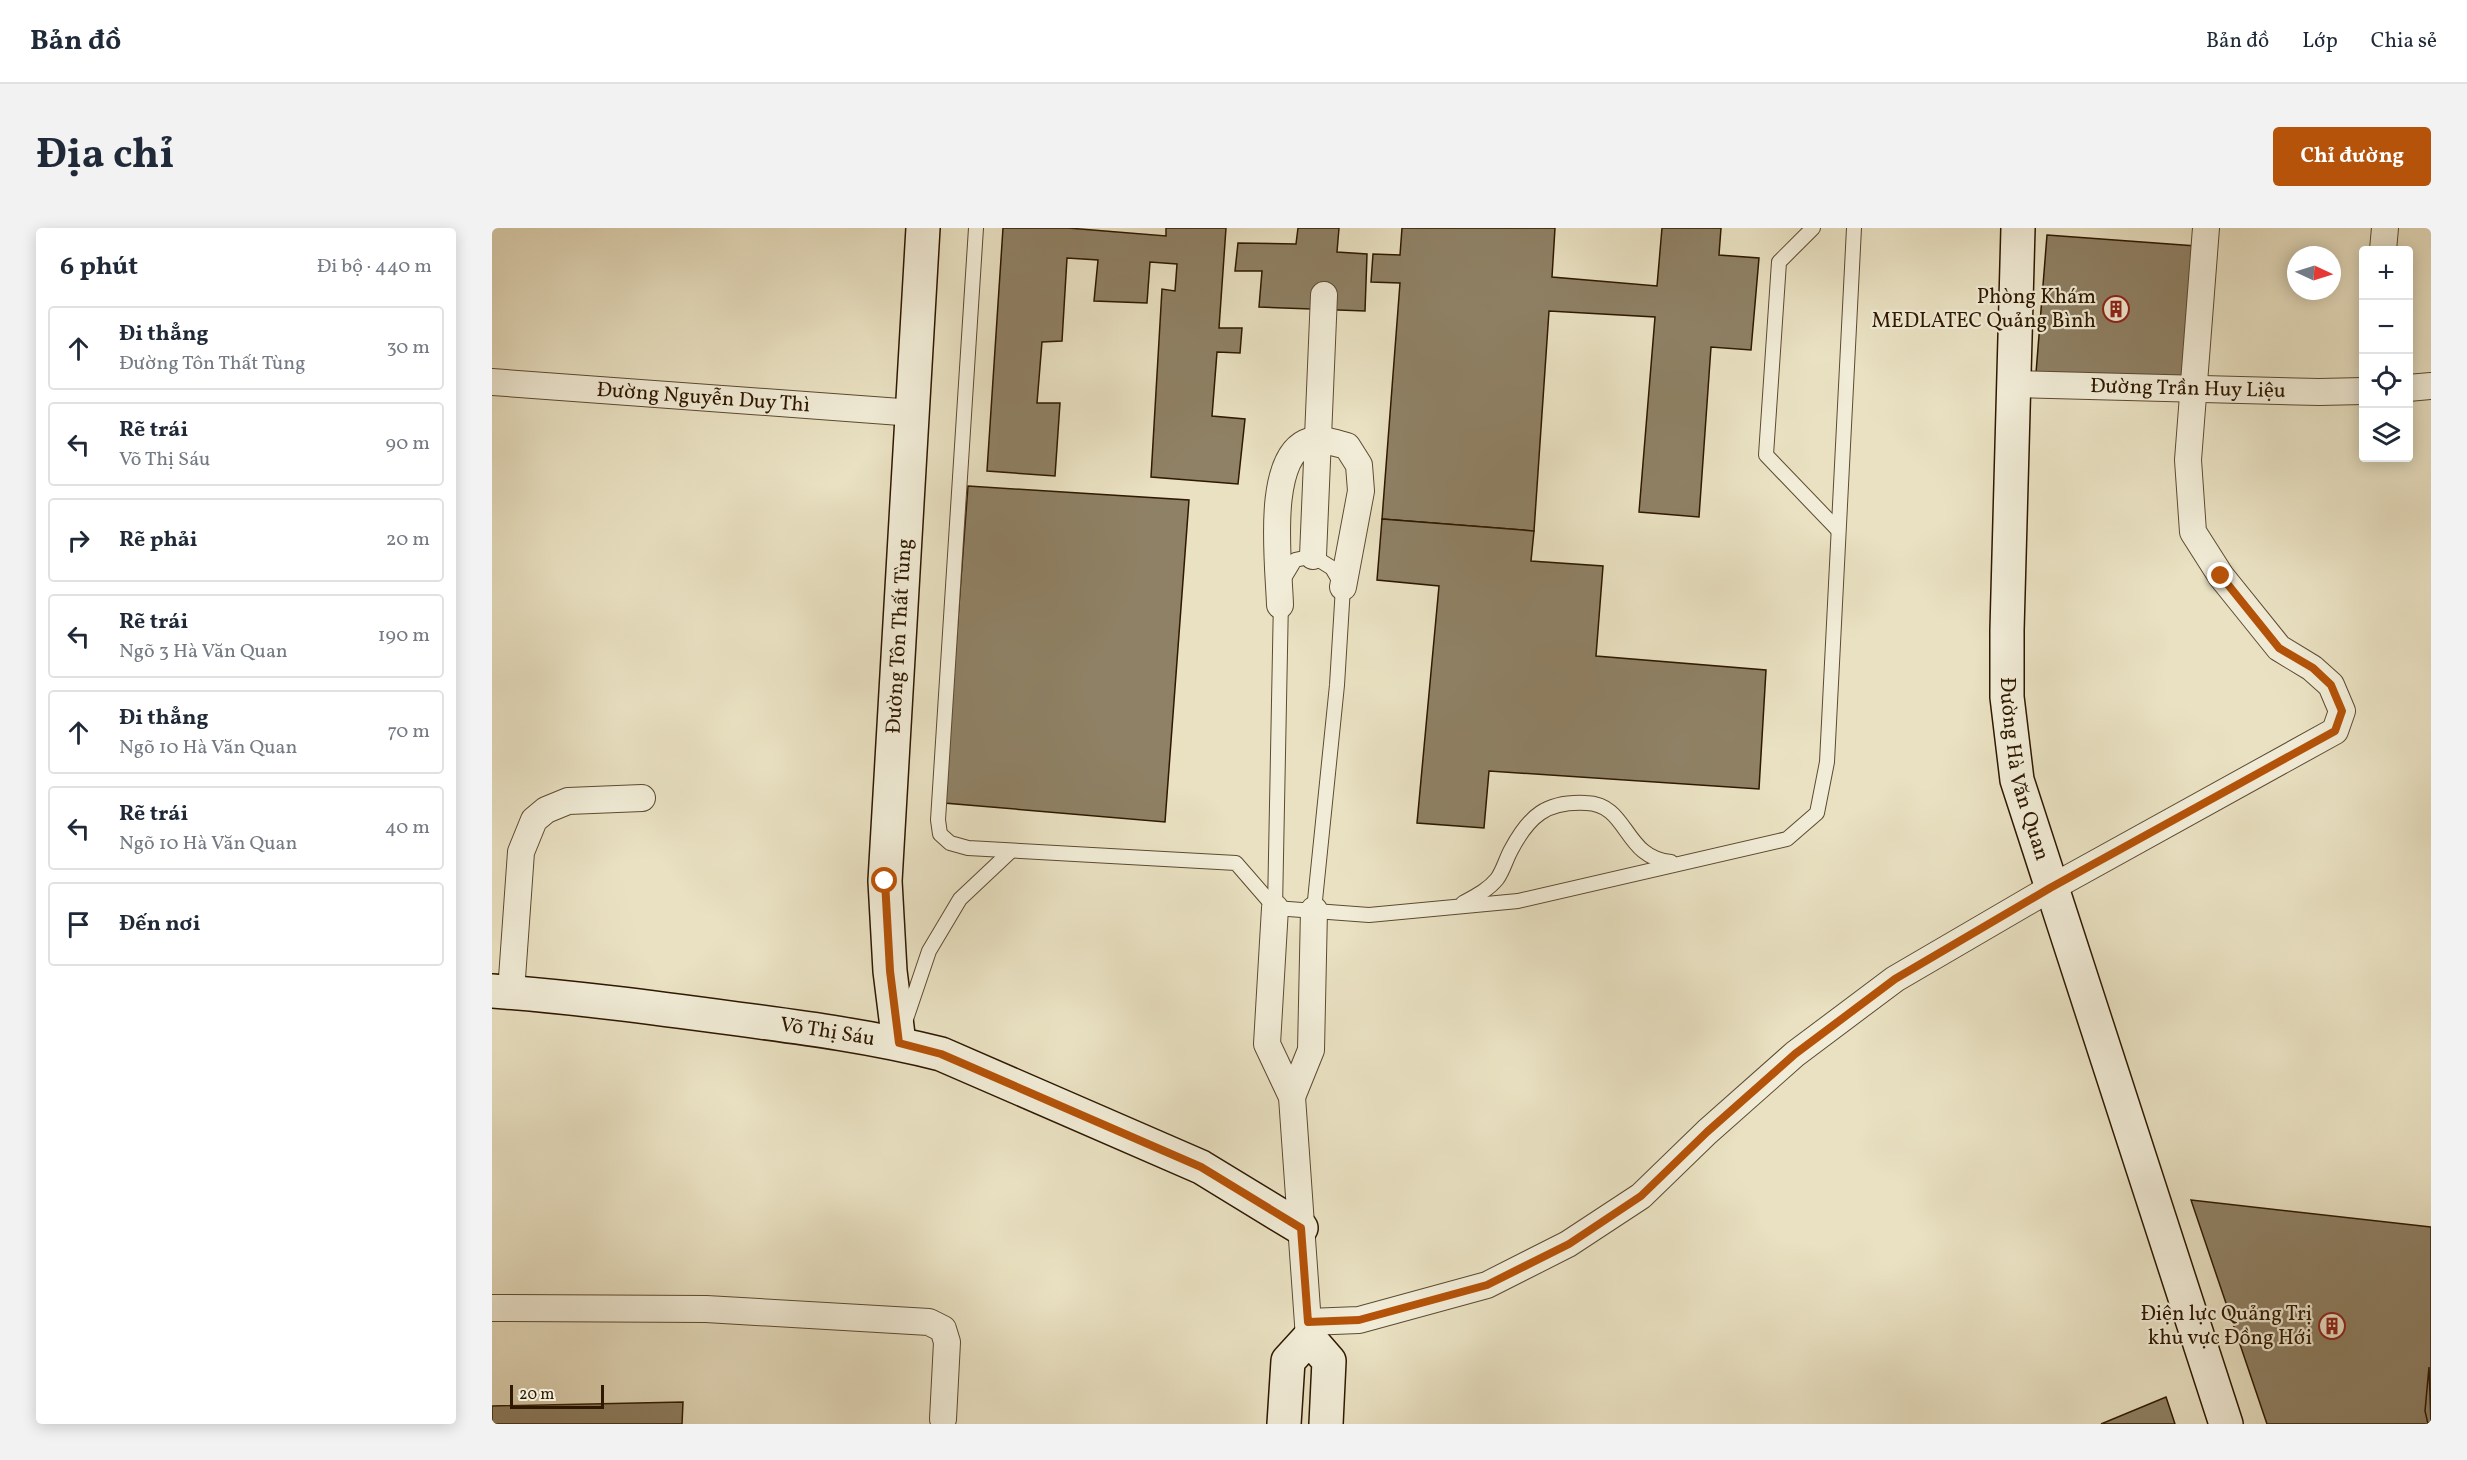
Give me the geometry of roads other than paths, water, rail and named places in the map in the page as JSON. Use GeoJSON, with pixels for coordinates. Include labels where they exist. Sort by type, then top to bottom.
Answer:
{"type":"FeatureCollection","features":[{"type":"Feature","properties":{"kind":"street","name":"Đường Tôn Thất Tùng"},"geometry":{"type":"LineString","coordinates":[[899,1043],[890,971],[885,881],[923,228]]}},
{"type":"Feature","properties":{"kind":"street","name":"Đường Hà Văn Quan"},"geometry":{"type":"LineString","coordinates":[[2018,228],[2007,697],[2017,780],[2050,888],[2226,1424]]}},
{"type":"Feature","properties":{"kind":"street"},"geometry":{"type":"LineString","coordinates":[[1284,1424],[1288,1361],[1309,1330],[1359,1320],[1487,1285],[1569,1244],[1641,1196],[1707,1132],[1795,1054],[1895,979],[2050,888],[2335,731],[2342,711],[2331,685],[2313,668],[2279,648],[2221,576],[2193,532],[2188,460],[2206,228]]}},
{"type":"Feature","properties":{"kind":"street"},"geometry":{"type":"LineString","coordinates":[[2383,246],[2385,228]]}},
{"type":"Feature","properties":{"kind":"street"},"geometry":{"type":"LineString","coordinates":[[1313,556],[1324,295]]}},
{"type":"Feature","properties":{"kind":"street","name":"Đường Nguyễn Duy Thì"},"geometry":{"type":"LineString","coordinates":[[492,382],[914,413]]}},
{"type":"Feature","properties":{"kind":"street","name":"Đường Trần Huy Liệu"},"geometry":{"type":"LineString","coordinates":[[2013,384],[2359,391]]}},
{"type":"Feature","properties":{"kind":"street"},"geometry":{"type":"LineString","coordinates":[[2413,388],[2431,386]]}},
{"type":"Feature","properties":{"kind":"street"},"geometry":{"type":"LineString","coordinates":[[1280,605],[1277,520],[1282,479],[1290,455],[1307,442],[1318,440],[1347,446],[1359,465],[1361,492],[1343,586]]}},
{"type":"Feature","properties":{"kind":"street"},"geometry":{"type":"LineString","coordinates":[[502,991],[521,852],[534,820],[546,810],[567,801],[642,798]]}},
{"type":"Feature","properties":{"kind":"street"},"geometry":{"type":"LineString","coordinates":[[1275,908],[1267,1044],[1292,1097],[1309,1330],[1329,1361],[1326,1424]]}},
{"type":"Feature","properties":{"kind":"street"},"geometry":{"type":"LineString","coordinates":[[1292,1097],[1311,1050],[1314,910]]}},
{"type":"Feature","properties":{"kind":"street","name":"Võ Thị Sáu"},"geometry":{"type":"LineString","coordinates":[[502,991],[704,1015],[899,1043],[941,1054],[1201,1167],[1301,1228]]}},
{"type":"Feature","properties":{"kind":"street"},"geometry":{"type":"LineString","coordinates":[[492,1308],[706,1309],[929,1322],[943,1329],[947,1342],[944,1419]]}},
{"type":"Feature","properties":{"kind":"lane"},"geometry":{"type":"LineString","coordinates":[[976,228],[938,820],[940,834],[950,843],[968,848],[1236,863],[1275,908],[1369,915],[1518,901],[1787,839],[1816,813],[1827,762],[1854,228]]}},
{"type":"Feature","properties":{"kind":"lane"},"geometry":{"type":"LineString","coordinates":[[1813,228],[1779,262],[1766,455],[1838,530]]}},
{"type":"Feature","properties":{"kind":"lane"},"geometry":{"type":"LineString","coordinates":[[1275,908],[1280,605],[1283,577],[1295,560],[1313,556],[1332,568],[1343,586],[1337,685],[1314,910]]}},
{"type":"Feature","properties":{"kind":"lane"},"geometry":{"type":"LineString","coordinates":[[1456,906],[1483,893],[1497,878],[1526,825],[1546,807],[1568,802],[1595,803],[1617,815],[1639,849],[1657,861],[1683,863]]}},
{"type":"Feature","properties":{"kind":"lane"},"geometry":{"type":"LineString","coordinates":[[899,1043],[929,951],[960,899],[1011,851]]}},
{"type":"Feature","properties":{"kind":"place","name":"Phòng Khám MEDLATEC Quảng Bình"},"geometry":{"type":"Point","coordinates":[2116,309]}},
{"type":"Feature","properties":{"kind":"place","name":"Điện lực Quảng Trị khu vực Đồng Hới"},"geometry":{"type":"Point","coordinates":[2332,1326]}}]}
